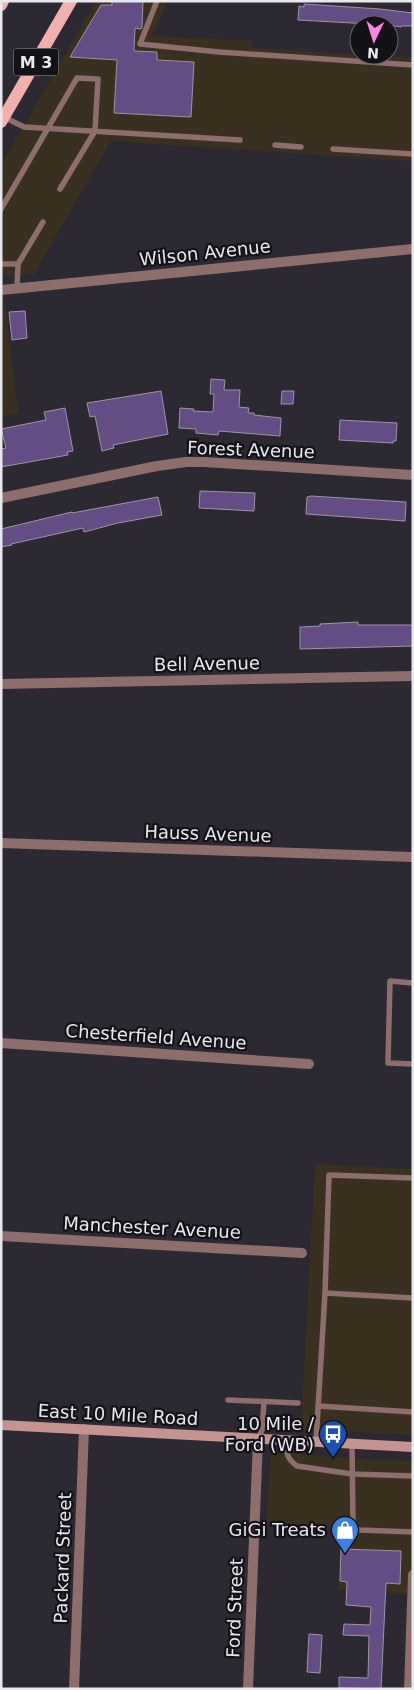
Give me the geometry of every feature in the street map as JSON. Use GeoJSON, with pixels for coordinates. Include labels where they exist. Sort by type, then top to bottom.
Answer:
{"type":"FeatureCollection","features":[{"type":"Feature","properties":{"kind":"main road"},"geometry":{"type":"LineString","coordinates":[[1,5],[3,1]]}},
{"type":"Feature","properties":{"kind":"main road","name":"M 3"},"geometry":{"type":"LineString","coordinates":[[3,120],[71,1]]}},
{"type":"Feature","properties":{"kind":"main road","name":"East 10 Mile Road"},"geometry":{"type":"LineString","coordinates":[[1,1425],[413,1447]]}},
{"type":"Feature","properties":{"kind":"street","name":"Wilson Avenue"},"geometry":{"type":"LineString","coordinates":[[1,290],[413,249]]}},
{"type":"Feature","properties":{"kind":"street","name":"Forest Avenue"},"geometry":{"type":"LineString","coordinates":[[1,498],[186,462],[413,475]]}},
{"type":"Feature","properties":{"kind":"street","name":"Bell Avenue"},"geometry":{"type":"LineString","coordinates":[[1,684],[413,676]]}},
{"type":"Feature","properties":{"kind":"street","name":"Hauss Avenue"},"geometry":{"type":"LineString","coordinates":[[1,843],[413,857]]}},
{"type":"Feature","properties":{"kind":"street","name":"Chesterfield Avenue"},"geometry":{"type":"LineString","coordinates":[[1,1043],[309,1064]]}},
{"type":"Feature","properties":{"kind":"street","name":"Manchester Avenue"},"geometry":{"type":"LineString","coordinates":[[1,1236],[302,1253]]}},
{"type":"Feature","properties":{"kind":"street","name":"Packard Street"},"geometry":{"type":"LineString","coordinates":[[74,1689],[84,1429]]}},
{"type":"Feature","properties":{"kind":"street","name":"Ford Street"},"geometry":{"type":"LineString","coordinates":[[248,1689],[258,1439]]}},
{"type":"Feature","properties":{"kind":"street"},"geometry":{"type":"LineString","coordinates":[[409,1689],[413,1575]]}},
{"type":"Feature","properties":{"kind":"lane"},"geometry":{"type":"LineString","coordinates":[[157,1],[140,44],[219,52],[413,65]]}},
{"type":"Feature","properties":{"kind":"lane"},"geometry":{"type":"LineString","coordinates":[[1,209],[77,78],[98,79],[95,131],[60,189]]}},
{"type":"Feature","properties":{"kind":"lane"},"geometry":{"type":"LineString","coordinates":[[3,120],[24,127],[240,140]]}},
{"type":"Feature","properties":{"kind":"lane"},"geometry":{"type":"LineString","coordinates":[[275,145],[301,147]]}},
{"type":"Feature","properties":{"kind":"lane"},"geometry":{"type":"LineString","coordinates":[[332,149],[413,154]]}},
{"type":"Feature","properties":{"kind":"lane"},"geometry":{"type":"LineString","coordinates":[[17,288],[18,264],[43,222]]}},
{"type":"Feature","properties":{"kind":"lane"},"geometry":{"type":"LineString","coordinates":[[1,264],[18,264]]}},
{"type":"Feature","properties":{"kind":"lane"},"geometry":{"type":"LineString","coordinates":[[413,983],[390,981],[388,1063],[413,1064]]}},
{"type":"Feature","properties":{"kind":"lane"},"geometry":{"type":"LineString","coordinates":[[316,1442],[325,1293],[329,1175],[413,1178]]}},
{"type":"Feature","properties":{"kind":"lane"},"geometry":{"type":"LineString","coordinates":[[325,1293],[413,1298]]}},
{"type":"Feature","properties":{"kind":"lane"},"geometry":{"type":"LineString","coordinates":[[228,1400],[298,1403]]}},
{"type":"Feature","properties":{"kind":"lane"},"geometry":{"type":"LineString","coordinates":[[258,1439],[262,1430],[264,1402]]}},
{"type":"Feature","properties":{"kind":"lane"},"geometry":{"type":"LineString","coordinates":[[318,1406],[413,1412]]}},
{"type":"Feature","properties":{"kind":"lane"},"geometry":{"type":"LineString","coordinates":[[286,1441],[287,1454],[290,1460],[297,1466],[352,1474],[413,1476]]}},
{"type":"Feature","properties":{"kind":"lane"},"geometry":{"type":"LineString","coordinates":[[352,1444],[354,1528],[360,1530],[413,1532]]}},
{"type":"Feature","properties":{"kind":"shaded area"},"geometry":{"type":"Polygon","coordinates":[[[96,1],[168,1],[152,36],[252,41],[252,48],[349,54],[349,65],[399,65],[399,57],[413,58],[413,161],[111,141],[34,274],[1,276],[1,165],[96,1]]]}},
{"type":"Feature","properties":{"kind":"shaded area"},"geometry":{"type":"Polygon","coordinates":[[[5,301],[18,413],[1,417],[1,302],[5,301]]]}},
{"type":"Feature","properties":{"kind":"shaded area"},"geometry":{"type":"Polygon","coordinates":[[[315,1164],[413,1169],[413,1435],[301,1429],[315,1164]]]}},
{"type":"Feature","properties":{"kind":"shaded area"},"geometry":{"type":"Polygon","coordinates":[[[271,1452],[413,1462],[413,1594],[338,1590],[341,1527],[266,1524],[271,1452]]]}},
{"type":"Feature","properties":{"kind":"building"},"geometry":{"type":"Polygon","coordinates":[[[112,1],[143,1],[142,27],[141,29],[135,28],[134,51],[157,52],[157,60],[194,62],[191,117],[114,113],[117,60],[70,57],[101,5],[112,5],[112,1]]]}},
{"type":"Feature","properties":{"kind":"building"},"geometry":{"type":"Polygon","coordinates":[[[304,4],[413,13],[413,26],[399,27],[399,15],[349,15],[349,23],[298,20],[299,6],[304,7],[304,4]]]}},
{"type":"Feature","properties":{"kind":"building"},"geometry":{"type":"Polygon","coordinates":[[[25,311],[27,338],[12,340],[9,312],[25,311]]]}},
{"type":"Feature","properties":{"kind":"building"},"geometry":{"type":"Polygon","coordinates":[[[211,379],[225,380],[224,390],[240,390],[239,407],[249,408],[248,413],[281,418],[280,436],[219,431],[218,435],[196,433],[196,429],[179,428],[180,408],[213,412],[214,394],[210,394],[211,379]]]}},
{"type":"Feature","properties":{"kind":"building"},"geometry":{"type":"Polygon","coordinates":[[[161,391],[168,434],[113,445],[114,448],[102,451],[95,416],[90,417],[87,403],[161,391]]]}},
{"type":"Feature","properties":{"kind":"building"},"geometry":{"type":"Polygon","coordinates":[[[282,391],[294,391],[293,404],[281,404],[282,391]]]}},
{"type":"Feature","properties":{"kind":"building"},"geometry":{"type":"Polygon","coordinates":[[[65,408],[73,451],[67,452],[68,455],[1,467],[1,449],[6,448],[1,429],[46,420],[44,412],[65,408]]]}},
{"type":"Feature","properties":{"kind":"building"},"geometry":{"type":"Polygon","coordinates":[[[340,420],[397,423],[396,441],[393,441],[393,443],[339,440],[340,420]]]}},
{"type":"Feature","properties":{"kind":"building"},"geometry":{"type":"Polygon","coordinates":[[[200,491],[255,493],[254,511],[199,508],[200,491]]]}},
{"type":"Feature","properties":{"kind":"building"},"geometry":{"type":"Polygon","coordinates":[[[158,497],[162,515],[118,523],[84,532],[83,528],[1,547],[1,529],[72,512],[158,497]]]}},
{"type":"Feature","properties":{"kind":"building"},"geometry":{"type":"Polygon","coordinates":[[[307,497],[406,502],[405,521],[306,514],[307,497]]]}},
{"type":"Feature","properties":{"kind":"building"},"geometry":{"type":"Polygon","coordinates":[[[358,622],[358,625],[413,625],[413,646],[300,649],[300,627],[358,622]]]}},
{"type":"Feature","properties":{"kind":"building"},"geometry":{"type":"Polygon","coordinates":[[[341,1549],[401,1551],[400,1584],[386,1583],[381,1689],[339,1688],[339,1677],[368,1678],[369,1636],[343,1635],[344,1624],[370,1625],[371,1607],[346,1605],[347,1582],[340,1581],[341,1549]]]}},
{"type":"Feature","properties":{"kind":"building"},"geometry":{"type":"Polygon","coordinates":[[[309,1634],[322,1635],[320,1673],[307,1672],[309,1634]]]}},
{"type":"Feature","properties":{"kind":"place","name":"10 Mile / Ford (WB)"},"geometry":{"type":"Point","coordinates":[333,1458]}},
{"type":"Feature","properties":{"kind":"place","name":"GiGi Treats"},"geometry":{"type":"Point","coordinates":[345,1554]}}]}
